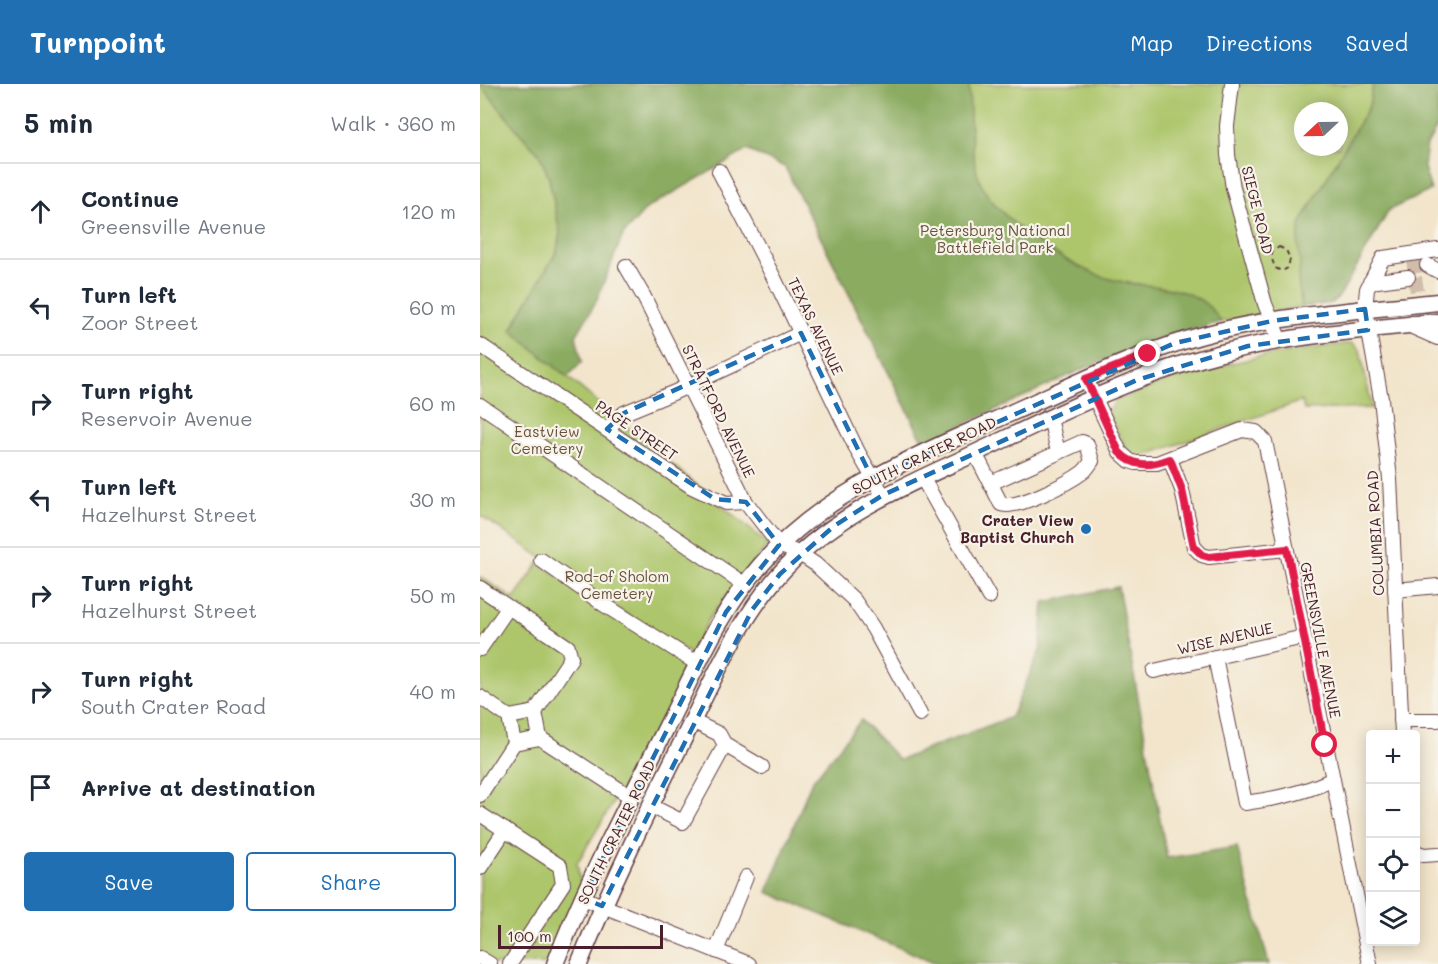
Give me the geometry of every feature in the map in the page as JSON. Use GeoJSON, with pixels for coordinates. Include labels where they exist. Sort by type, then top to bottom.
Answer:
{"type":"FeatureCollection","features":[{"type":"Feature","properties":{"kind":"highway"},"geometry":{"type":"LineString","coordinates":[[1413,325],[1438,336]]}},
{"type":"Feature","properties":{"kind":"main road","name":"SOUTH CRATER ROAD"},"geometry":{"type":"LineString","coordinates":[[555,964],[631,797],[726,612],[744,584],[794,531],[845,493],[872,478],[1086,379],[1175,343],[1272,321],[1438,302]]}},
{"type":"Feature","properties":{"kind":"main road","name":"SOUTH CRATER ROAD"},"geometry":{"type":"LineString","coordinates":[[579,964],[603,906],[692,721],[745,620],[780,574],[834,526],[883,495],[1050,418],[1168,368],[1248,346],[1438,322]]}},
{"type":"Feature","properties":{"kind":"street","name":"SIEGE ROAD"},"geometry":{"type":"LineString","coordinates":[[1232,84],[1227,126],[1233,188],[1265,304],[1280,341]]}},
{"type":"Feature","properties":{"kind":"street","name":"TEXAS AVENUE"},"geometry":{"type":"LineString","coordinates":[[719,171],[872,478],[883,495]]}},
{"type":"Feature","properties":{"kind":"street"},"geometry":{"type":"LineString","coordinates":[[1370,282],[1383,258],[1438,250]]}},
{"type":"Feature","properties":{"kind":"street","name":"STRATFORD AVENUE"},"geometry":{"type":"LineString","coordinates":[[626,266],[746,502],[779,545],[800,554],[836,581],[860,607],[920,714]]}},
{"type":"Feature","properties":{"kind":"street"},"geometry":{"type":"LineString","coordinates":[[1370,282],[1408,276]]}},
{"type":"Feature","properties":{"kind":"street","name":"COLUMBIA ROAD"},"geometry":{"type":"LineString","coordinates":[[1370,282],[1365,309],[1381,399],[1390,479],[1401,727]]}},
{"type":"Feature","properties":{"kind":"street"},"geometry":{"type":"LineString","coordinates":[[607,429],[624,413],[689,386],[801,333]]}},
{"type":"Feature","properties":{"kind":"street","name":"PAGE STREET"},"geometry":{"type":"LineString","coordinates":[[480,345],[692,487],[715,499],[726,502],[746,502]]}},
{"type":"Feature","properties":{"kind":"street"},"geometry":{"type":"LineString","coordinates":[[1086,379],[1119,452],[1124,457],[1147,465],[1170,459],[1182,490],[1194,547],[1202,555],[1209,557],[1287,549]]}},
{"type":"Feature","properties":{"kind":"street"},"geometry":{"type":"LineString","coordinates":[[480,405],[744,584]]}},
{"type":"Feature","properties":{"kind":"street"},"geometry":{"type":"LineString","coordinates":[[1050,418],[1058,452]]}},
{"type":"Feature","properties":{"kind":"street","name":"GREENSVILLE AVENUE"},"geometry":{"type":"LineString","coordinates":[[1170,459],[1242,430],[1256,432],[1265,441],[1370,964]]}},
{"type":"Feature","properties":{"kind":"street"},"geometry":{"type":"LineString","coordinates":[[975,453],[1001,504],[1005,506],[1022,504],[1085,471],[1092,461],[1088,444],[1082,442],[991,483]]}},
{"type":"Feature","properties":{"kind":"street"},"geometry":{"type":"LineString","coordinates":[[922,477],[989,597]]}},
{"type":"Feature","properties":{"kind":"street"},"geometry":{"type":"LineString","coordinates":[[541,560],[603,604],[698,664]]}},
{"type":"Feature","properties":{"kind":"street"},"geometry":{"type":"LineString","coordinates":[[1395,590],[1438,586]]}},
{"type":"Feature","properties":{"kind":"street"},"geometry":{"type":"LineString","coordinates":[[480,588],[568,647],[571,658],[535,712],[540,738]]}},
{"type":"Feature","properties":{"kind":"street"},"geometry":{"type":"LineString","coordinates":[[480,649],[508,608]]}},
{"type":"Feature","properties":{"kind":"street","name":"WISE AVENUE"},"geometry":{"type":"LineString","coordinates":[[1154,671],[1304,637]]}},
{"type":"Feature","properties":{"kind":"street"},"geometry":{"type":"LineString","coordinates":[[1215,657],[1245,803],[1294,794],[1333,779]]}},
{"type":"Feature","properties":{"kind":"street"},"geometry":{"type":"LineString","coordinates":[[480,697],[509,717],[514,743],[480,795]]}},
{"type":"Feature","properties":{"kind":"street"},"geometry":{"type":"LineString","coordinates":[[509,717],[535,712]]}},
{"type":"Feature","properties":{"kind":"street"},"geometry":{"type":"LineString","coordinates":[[1401,727],[1438,720]]}},
{"type":"Feature","properties":{"kind":"street"},"geometry":{"type":"LineString","coordinates":[[692,721],[719,734],[724,745],[762,767]]}},
{"type":"Feature","properties":{"kind":"street"},"geometry":{"type":"LineString","coordinates":[[514,743],[540,738],[631,797]]}},
{"type":"Feature","properties":{"kind":"street"},"geometry":{"type":"LineString","coordinates":[[651,806],[683,822],[724,745]]}},
{"type":"Feature","properties":{"kind":"street"},"geometry":{"type":"LineString","coordinates":[[480,814],[560,866],[563,884],[510,964]]}},
{"type":"Feature","properties":{"kind":"street"},"geometry":{"type":"LineString","coordinates":[[480,868],[505,830]]}},
{"type":"Feature","properties":{"kind":"street"},"geometry":{"type":"LineString","coordinates":[[1420,854],[1438,854]]}},
{"type":"Feature","properties":{"kind":"street"},"geometry":{"type":"LineString","coordinates":[[716,951],[746,877]]}},
{"type":"Feature","properties":{"kind":"street"},"geometry":{"type":"LineString","coordinates":[[584,898],[749,964]]}},
{"type":"Feature","properties":{"kind":"street"},"geometry":{"type":"LineString","coordinates":[[480,958],[490,964]]}},
{"type":"Feature","properties":{"kind":"path"},"geometry":{"type":"LineString","coordinates":[[1279,247],[1287,252],[1289,266],[1286,270],[1278,270],[1272,262],[1272,252],[1279,247]]}},
{"type":"Feature","properties":{"kind":"highlighted area"},"geometry":{"type":"Polygon","coordinates":[[[1365,309],[1368,330],[1248,346],[1137,380],[883,495],[834,526],[780,574],[752,610],[602,906],[583,898],[726,612],[779,545],[746,502],[715,499],[607,429],[624,413],[801,333],[872,478],[1175,343],[1272,321],[1365,309]]]}},
{"type":"Feature","properties":{"kind":"green space","name":"Petersburg National Battlefield Park"},"geometry":{"type":"Polygon","coordinates":[[[480,84],[1438,84],[1438,126],[1340,295],[1332,303],[1242,318],[1153,341],[1066,375],[924,443],[785,167],[747,150],[524,137],[539,153],[549,178],[560,232],[557,251],[511,330],[768,544],[708,620],[692,655],[603,600],[480,515],[480,84]]]}},
{"type":"Feature","properties":{"kind":"green space"},"geometry":{"type":"Polygon","coordinates":[[[480,84],[969,84],[971,132],[976,169],[987,194],[1000,210],[1035,240],[1075,264],[1110,279],[1185,292],[1206,304],[1221,322],[1152,341],[1085,368],[924,443],[785,167],[747,150],[647,208],[623,235],[596,302],[576,336],[582,362],[567,377],[511,330],[557,251],[560,232],[549,178],[539,153],[522,136],[480,84]]]}},
{"type":"Feature","properties":{"kind":"green space"},"geometry":{"type":"Polygon","coordinates":[[[1373,84],[1438,84],[1438,126],[1427,144],[1424,168],[1431,190],[1389,210],[1340,295],[1332,303],[1302,307],[1298,281],[1300,224],[1340,156],[1348,156],[1348,142],[1369,106],[1373,84]]]}},
{"type":"Feature","properties":{"kind":"green space"},"geometry":{"type":"Polygon","coordinates":[[[1352,343],[1360,350],[1372,408],[1304,410],[1302,401],[1132,460],[1108,414],[1115,401],[1184,375],[1266,355],[1352,343]]]}},
{"type":"Feature","properties":{"kind":"green space"},"geometry":{"type":"Polygon","coordinates":[[[539,563],[688,663],[668,711],[577,863],[583,898],[560,964],[480,964],[480,577],[514,599],[539,563]]]}},
{"type":"Feature","properties":{"kind":"green space"},"geometry":{"type":"Polygon","coordinates":[[[1118,587],[1167,858],[1237,847],[1269,964],[938,964],[767,892],[811,783],[861,720],[899,760],[1011,717],[1040,650],[1044,602],[1118,587]]]}},
{"type":"Feature","properties":{"kind":"tunnel"},"geometry":{"type":"LineString","coordinates":[[1407,267],[1427,265]]}},
{"type":"Feature","properties":{"kind":"tunnel"},"geometry":{"type":"LineString","coordinates":[[1409,285],[1429,282]]}},
{"type":"Feature","properties":{"kind":"place","name":"Crater View Baptist Church"},"geometry":{"type":"Point","coordinates":[1086,529]}},
{"type":"Feature","properties":{"kind":"route"},"geometry":{"type":"LineString","coordinates":[[1148,354],[1086,379],[1119,452],[1124,457],[1130,461],[1147,465],[1170,459],[1182,490],[1193,543],[1197,551],[1209,557],[1287,549],[1325,745]]}},
{"type":"Feature","properties":{"kind":"park label","name":"Eastview Cemetery"},"geometry":{"type":"Point","coordinates":[547,440]}},
{"type":"Feature","properties":{"kind":"park label","name":"Rod-of Sholom Cemetery"},"geometry":{"type":"Point","coordinates":[617,584]}}]}
